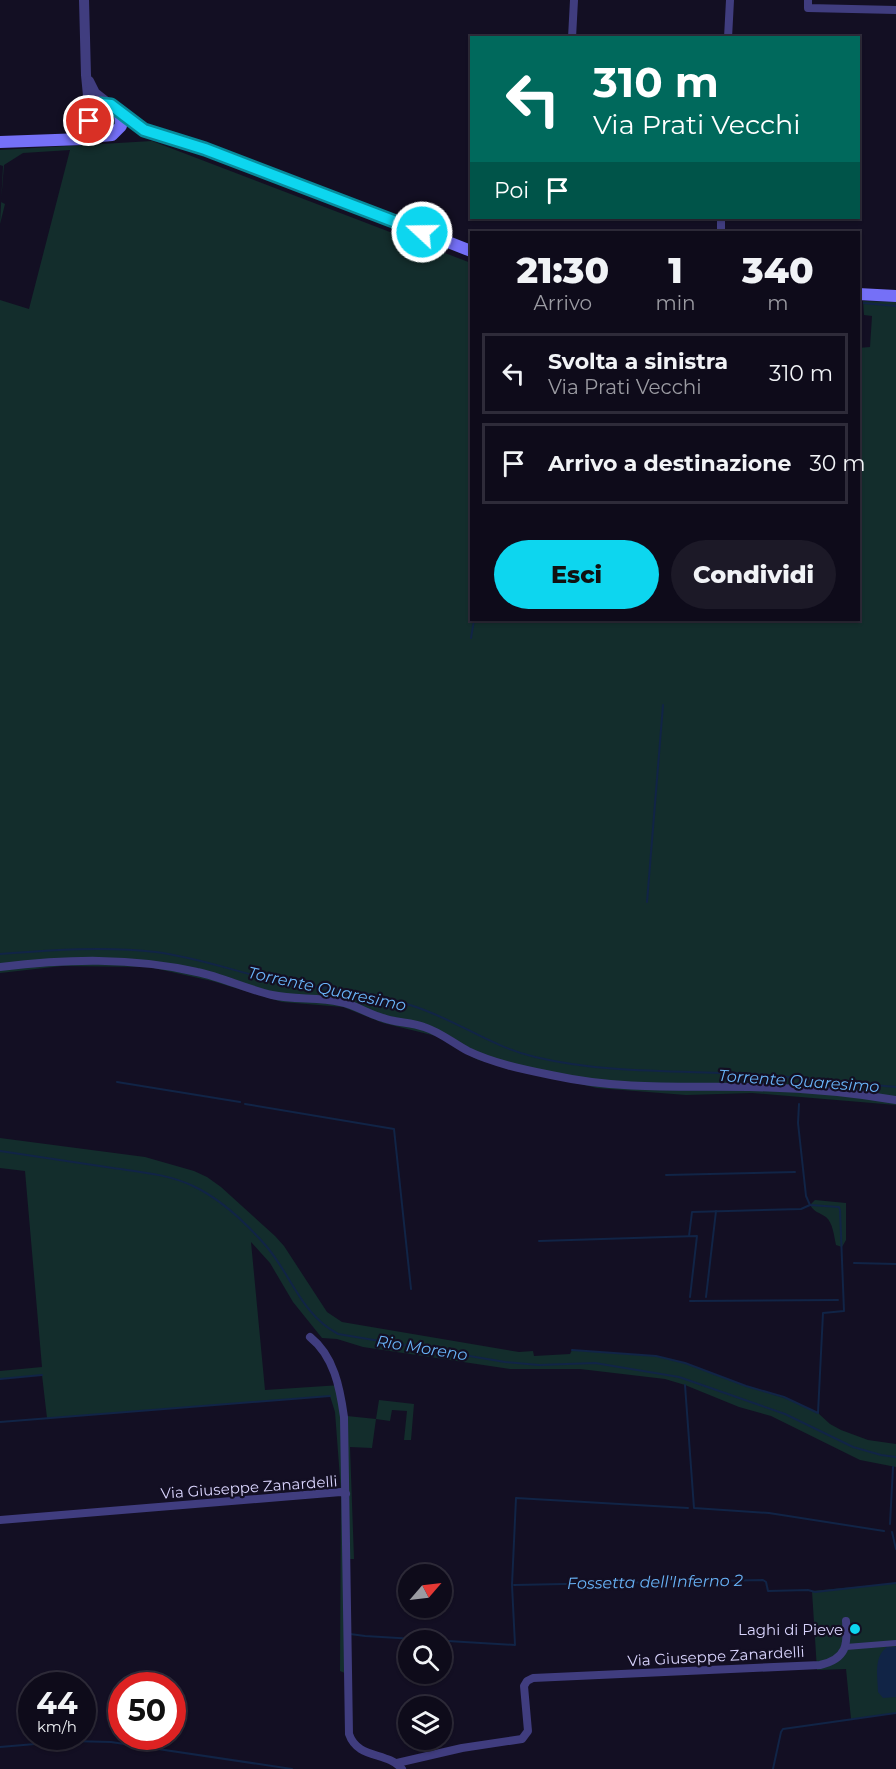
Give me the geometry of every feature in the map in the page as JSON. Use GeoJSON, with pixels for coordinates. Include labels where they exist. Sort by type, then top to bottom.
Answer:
{"type":"FeatureCollection","features":[{"type":"Feature","properties":{"kind":"main road"},"geometry":{"type":"LineString","coordinates":[[62,139],[89,119],[96,107],[101,104],[109,104],[117,108],[120,113],[122,121],[117,132]]}},
{"type":"Feature","properties":{"kind":"main road"},"geometry":{"type":"LineString","coordinates":[[120,113],[144,130],[205,149],[470,251]]}},
{"type":"Feature","properties":{"kind":"main road"},"geometry":{"type":"LineString","coordinates":[[89,119],[92,129],[98,135],[105,137],[117,132],[144,130]]}},
{"type":"Feature","properties":{"kind":"main road"},"geometry":{"type":"LineString","coordinates":[[0,142],[83,139],[98,135]]}},
{"type":"Feature","properties":{"kind":"main road"},"geometry":{"type":"LineString","coordinates":[[860,294],[896,296]]}},
{"type":"Feature","properties":{"kind":"street"},"geometry":{"type":"LineString","coordinates":[[84,0],[89,119]]}},
{"type":"Feature","properties":{"kind":"street"},"geometry":{"type":"LineString","coordinates":[[572,36],[574,0]]}},
{"type":"Feature","properties":{"kind":"street"},"geometry":{"type":"LineString","coordinates":[[728,36],[730,0]]}},
{"type":"Feature","properties":{"kind":"street"},"geometry":{"type":"LineString","coordinates":[[808,0],[808,8],[896,10]]}},
{"type":"Feature","properties":{"kind":"street"},"geometry":{"type":"LineString","coordinates":[[86,75],[95,93],[109,104]]}},
{"type":"Feature","properties":{"kind":"street"},"geometry":{"type":"LineString","coordinates":[[0,967],[50,962],[112,960],[194,971],[222,977],[269,994],[354,1005],[383,1018],[422,1026],[439,1033],[467,1051],[483,1057],[579,1080],[619,1085],[752,1087],[826,1091],[896,1100]]}},
{"type":"Feature","properties":{"kind":"street"},"geometry":{"type":"LineString","coordinates":[[310,1337],[326,1355],[339,1389],[344,1417],[346,1494]]}},
{"type":"Feature","properties":{"kind":"street","name":"Via Giuseppe Zanardelli"},"geometry":{"type":"LineString","coordinates":[[0,1520],[341,1492],[346,1494],[349,1734],[354,1744],[364,1752],[400,1766],[462,1748],[522,1739],[528,1731],[524,1686],[526,1681],[533,1678],[820,1665],[836,1658],[846,1647]]}},
{"type":"Feature","properties":{"kind":"street"},"geometry":{"type":"LineString","coordinates":[[846,1621],[846,1647],[896,1643]]}},
{"type":"Feature","properties":{"kind":"green space"},"geometry":{"type":"Polygon","coordinates":[[[106,109],[116,116],[117,120],[110,130],[106,131],[96,124],[95,120],[102,110],[106,109]]]}},
{"type":"Feature","properties":{"kind":"green space"},"geometry":{"type":"Polygon","coordinates":[[[152,141],[470,263],[470,621],[860,621],[860,348],[870,347],[872,316],[864,315],[863,301],[896,302],[896,1105],[752,1093],[686,1095],[597,1088],[478,1060],[436,1036],[383,1023],[343,1007],[282,1002],[212,981],[149,967],[62,966],[0,973],[0,300],[29,309],[70,150],[23,153],[4,165],[1,197],[3,166],[0,165],[0,150],[152,141]]]}},
{"type":"Feature","properties":{"kind":"green space"},"geometry":{"type":"Polygon","coordinates":[[[1,202],[5,204],[0,224],[1,202]]]}},
{"type":"Feature","properties":{"kind":"green space"},"geometry":{"type":"Polygon","coordinates":[[[0,1138],[145,1157],[207,1177],[275,1236],[327,1312],[342,1322],[519,1352],[533,1351],[534,1356],[570,1354],[572,1350],[656,1356],[685,1363],[794,1401],[818,1413],[841,1430],[868,1440],[896,1444],[896,1467],[860,1460],[771,1416],[739,1407],[665,1379],[580,1369],[510,1369],[363,1347],[337,1339],[322,1338],[293,1302],[270,1263],[251,1242],[265,1390],[341,1385],[347,1416],[376,1419],[372,1448],[350,1447],[354,1559],[346,1559],[347,1674],[340,1671],[341,1492],[335,1412],[330,1396],[47,1418],[42,1375],[0,1379],[0,1371],[42,1367],[25,1171],[0,1168],[0,1138]]]}},
{"type":"Feature","properties":{"kind":"green space"},"geometry":{"type":"Polygon","coordinates":[[[815,1200],[846,1203],[846,1240],[842,1247],[836,1245],[833,1230],[826,1217],[810,1205],[815,1200]]]}},
{"type":"Feature","properties":{"kind":"green space"},"geometry":{"type":"Polygon","coordinates":[[[379,1400],[414,1404],[411,1440],[404,1440],[407,1411],[392,1410],[390,1421],[376,1419],[379,1400]]]}},
{"type":"Feature","properties":{"kind":"green space","name":"Laghi di Pieve"},"geometry":{"type":"Polygon","coordinates":[[[896,1583],[896,1713],[851,1719],[846,1669],[817,1670],[812,1591],[896,1583]]]}},
{"type":"Feature","properties":{"kind":"water"},"geometry":{"type":"Polygon","coordinates":[[[887,1647],[896,1647],[896,1697],[883,1698],[878,1692],[877,1668],[880,1656],[887,1647]]]}},
{"type":"Feature","properties":{"kind":"waterway"},"geometry":{"type":"LineString","coordinates":[[864,303],[896,306]]}},
{"type":"Feature","properties":{"kind":"waterway"},"geometry":{"type":"LineString","coordinates":[[471,638],[474,621]]}},
{"type":"Feature","properties":{"kind":"waterway"},"geometry":{"type":"LineString","coordinates":[[647,902],[663,705]]}},
{"type":"Feature","properties":{"kind":"waterway","name":"Torrente Quaresimo"},"geometry":{"type":"LineString","coordinates":[[0,954],[98,949],[136,950],[190,958],[290,984],[354,991],[390,999],[431,1013],[519,1053],[582,1066],[769,1075],[896,1087]]}},
{"type":"Feature","properties":{"kind":"waterway"},"geometry":{"type":"LineString","coordinates":[[117,1082],[240,1102]]}},
{"type":"Feature","properties":{"kind":"waterway"},"geometry":{"type":"LineString","coordinates":[[245,1104],[394,1129],[411,1289]]}},
{"type":"Feature","properties":{"kind":"waterway"},"geometry":{"type":"LineString","coordinates":[[572,1350],[656,1356],[685,1363],[746,1386],[784,1397],[818,1413],[823,1313],[844,1311],[840,1210],[839,1207],[810,1205],[806,1196],[798,1123],[799,1104]]}},
{"type":"Feature","properties":{"kind":"waterway","name":"Rio Moreno"},"geometry":{"type":"LineString","coordinates":[[0,1151],[154,1174],[183,1182],[203,1191],[233,1213],[259,1238],[315,1317],[338,1334],[505,1362],[539,1365],[595,1363],[679,1377],[785,1414],[853,1447],[896,1457]]}},
{"type":"Feature","properties":{"kind":"waterway"},"geometry":{"type":"LineString","coordinates":[[666,1175],[795,1172]]}},
{"type":"Feature","properties":{"kind":"waterway"},"geometry":{"type":"LineString","coordinates":[[689,1236],[692,1212],[801,1209],[810,1205]]}},
{"type":"Feature","properties":{"kind":"waterway"},"geometry":{"type":"LineString","coordinates":[[706,1297],[716,1211]]}},
{"type":"Feature","properties":{"kind":"waterway"},"geometry":{"type":"LineString","coordinates":[[539,1241],[697,1236],[690,1297]]}},
{"type":"Feature","properties":{"kind":"waterway"},"geometry":{"type":"LineString","coordinates":[[854,1263],[896,1264]]}},
{"type":"Feature","properties":{"kind":"waterway"},"geometry":{"type":"LineString","coordinates":[[690,1301],[838,1300]]}},
{"type":"Feature","properties":{"kind":"waterway"},"geometry":{"type":"LineString","coordinates":[[0,1379],[42,1375]]}},
{"type":"Feature","properties":{"kind":"waterway"},"geometry":{"type":"LineString","coordinates":[[685,1385],[694,1508],[769,1513],[884,1531]]}},
{"type":"Feature","properties":{"kind":"waterway"},"geometry":{"type":"LineString","coordinates":[[0,1422],[330,1396]]}},
{"type":"Feature","properties":{"kind":"waterway"},"geometry":{"type":"LineString","coordinates":[[890,1524],[893,1467]]}},
{"type":"Feature","properties":{"kind":"waterway"},"geometry":{"type":"LineString","coordinates":[[350,1634],[515,1645],[512,1585],[516,1498],[688,1508]]}},
{"type":"Feature","properties":{"kind":"waterway"},"geometry":{"type":"LineString","coordinates":[[892,1532],[896,1549]]}},
{"type":"Feature","properties":{"kind":"waterway","name":"Fossetta dell'Inferno 2"},"geometry":{"type":"LineString","coordinates":[[514,1585],[763,1580],[766,1582],[768,1591],[808,1590],[815,1592],[896,1583]]}},
{"type":"Feature","properties":{"kind":"waterway"},"geometry":{"type":"LineString","coordinates":[[773,1769],[783,1729],[896,1713]]}},
{"type":"Feature","properties":{"kind":"waterway"},"geometry":{"type":"LineString","coordinates":[[0,1747],[70,1741],[111,1742],[292,1769]]}},
{"type":"Feature","properties":{"kind":"place","name":"Laghi di Pieve"},"geometry":{"type":"Point","coordinates":[855,1629]}},
{"type":"Feature","properties":{"kind":"route"},"geometry":{"type":"LineString","coordinates":[[89,121],[96,107],[101,104],[111,105],[144,130],[205,149],[422,232]]}}]}
